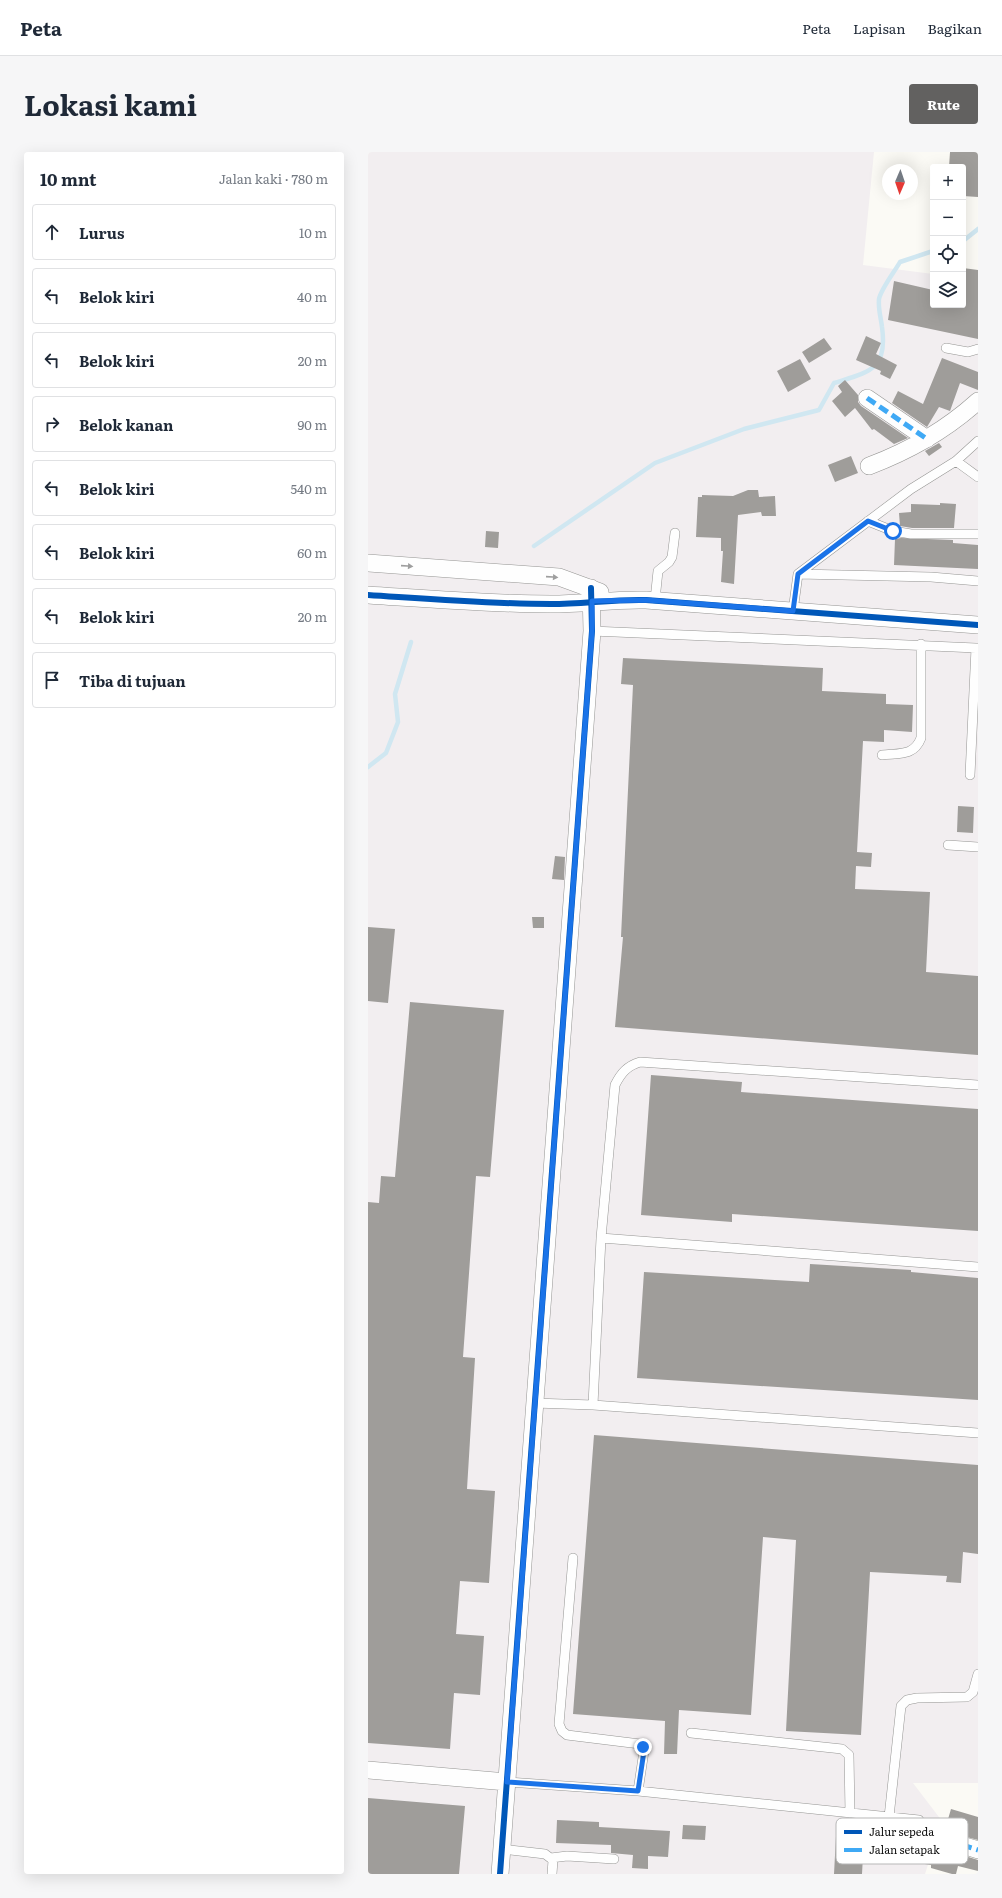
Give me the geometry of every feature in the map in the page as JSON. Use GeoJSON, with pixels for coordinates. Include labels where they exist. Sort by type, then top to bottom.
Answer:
{"type":"FeatureCollection","features":[{"type":"Feature","properties":{"kind":"street"},"geometry":{"type":"LineString","coordinates":[[867,398],[927,439]]}},
{"type":"Feature","properties":{"kind":"street"},"geometry":{"type":"LineString","coordinates":[[869,466],[899,454],[927,439],[978,401]]}},
{"type":"Feature","properties":{"kind":"street"},"geometry":{"type":"LineString","coordinates":[[368,563],[559,577],[591,595]]}},
{"type":"Feature","properties":{"kind":"street"},"geometry":{"type":"LineString","coordinates":[[368,595],[483,604],[554,604],[591,595],[623,599],[655,600],[978,625]]}},
{"type":"Feature","properties":{"kind":"street"},"geometry":{"type":"LineString","coordinates":[[500,1874],[592,631],[591,595]]}},
{"type":"Feature","properties":{"kind":"street"},"geometry":{"type":"LineString","coordinates":[[368,1770],[507,1782]]}},
{"type":"Feature","properties":{"kind":"lane"},"geometry":{"type":"LineString","coordinates":[[946,348],[968,352],[978,349]]}},
{"type":"Feature","properties":{"kind":"lane"},"geometry":{"type":"LineString","coordinates":[[793,611],[798,574],[911,489],[956,460],[978,441]]}},
{"type":"Feature","properties":{"kind":"lane"},"geometry":{"type":"LineString","coordinates":[[956,460],[978,477]]}},
{"type":"Feature","properties":{"kind":"lane"},"geometry":{"type":"LineString","coordinates":[[868,521],[893,531],[911,534],[978,534]]}},
{"type":"Feature","properties":{"kind":"lane"},"geometry":{"type":"LineString","coordinates":[[655,600],[658,571],[669,562],[672,557],[675,533]]}},
{"type":"Feature","properties":{"kind":"lane"},"geometry":{"type":"LineString","coordinates":[[798,574],[931,577],[978,581]]}},
{"type":"Feature","properties":{"kind":"lane"},"geometry":{"type":"LineString","coordinates":[[592,631],[921,644],[977,648],[970,775]]}},
{"type":"Feature","properties":{"kind":"lane"},"geometry":{"type":"LineString","coordinates":[[882,755],[907,753],[914,750],[921,738],[921,644]]}},
{"type":"Feature","properties":{"kind":"lane"},"geometry":{"type":"LineString","coordinates":[[948,845],[978,847]]}},
{"type":"Feature","properties":{"kind":"lane"},"geometry":{"type":"LineString","coordinates":[[593,1405],[601,1238],[615,1085],[625,1070],[633,1064],[640,1062],[978,1085]]}},
{"type":"Feature","properties":{"kind":"lane"},"geometry":{"type":"LineString","coordinates":[[601,1238],[978,1267]]}},
{"type":"Feature","properties":{"kind":"lane"},"geometry":{"type":"LineString","coordinates":[[534,1403],[593,1405],[978,1433]]}},
{"type":"Feature","properties":{"kind":"lane"},"geometry":{"type":"LineString","coordinates":[[573,1558],[559,1724],[562,1731],[568,1735],[640,1744],[644,1751],[638,1791]]}},
{"type":"Feature","properties":{"kind":"lane"},"geometry":{"type":"LineString","coordinates":[[889,1817],[901,1706],[907,1700],[918,1698],[967,1698],[973,1692],[978,1674]]}},
{"type":"Feature","properties":{"kind":"lane"},"geometry":{"type":"LineString","coordinates":[[691,1733],[842,1750],[849,1755],[850,1813]]}},
{"type":"Feature","properties":{"kind":"lane"},"geometry":{"type":"LineString","coordinates":[[507,1782],[638,1791],[899,1818]]}},
{"type":"Feature","properties":{"kind":"lane"},"geometry":{"type":"LineString","coordinates":[[502,1849],[545,1854],[553,1860],[552,1874]]}},
{"type":"Feature","properties":{"kind":"lane"},"geometry":{"type":"LineString","coordinates":[[551,1858],[567,1856],[614,1859]]}},
{"type":"Feature","properties":{"kind":"shaded area"},"geometry":{"type":"Polygon","coordinates":[[[368,152],[874,152],[863,265],[930,274],[930,308],[966,308],[966,300],[978,279],[978,1783],[913,1783],[940,1818],[836,1818],[836,1864],[928,1864],[925,1874],[368,1874],[368,152]]]}},
{"type":"Feature","properties":{"kind":"building"},"geometry":{"type":"Polygon","coordinates":[[[950,152],[978,152],[978,197],[966,196],[966,164],[949,164],[950,152]]]}},
{"type":"Feature","properties":{"kind":"building"},"geometry":{"type":"Polygon","coordinates":[[[966,268],[978,270],[978,339],[888,320],[894,281],[930,289],[930,308],[966,308],[966,268]]]}},
{"type":"Feature","properties":{"kind":"building"},"geometry":{"type":"Polygon","coordinates":[[[866,336],[881,343],[876,354],[897,365],[890,379],[880,374],[881,371],[856,360],[866,336]]]}},
{"type":"Feature","properties":{"kind":"building"},"geometry":{"type":"Polygon","coordinates":[[[824,338],[832,349],[809,363],[802,352],[824,338]]]}},
{"type":"Feature","properties":{"kind":"building"},"geometry":{"type":"Polygon","coordinates":[[[942,358],[978,372],[978,390],[960,383],[950,411],[939,407],[927,427],[892,403],[898,391],[923,404],[942,358]]]}},
{"type":"Feature","properties":{"kind":"building"},"geometry":{"type":"Polygon","coordinates":[[[800,359],[811,379],[788,392],[777,371],[800,359]]]}},
{"type":"Feature","properties":{"kind":"building"},"geometry":{"type":"Polygon","coordinates":[[[845,380],[858,395],[858,402],[861,406],[908,438],[894,444],[874,429],[872,430],[855,408],[845,417],[832,401],[842,392],[838,386],[845,380]]]}},
{"type":"Feature","properties":{"kind":"building"},"geometry":{"type":"Polygon","coordinates":[[[939,443],[942,447],[929,456],[925,451],[939,443]]]}},
{"type":"Feature","properties":{"kind":"building"},"geometry":{"type":"Polygon","coordinates":[[[851,456],[858,473],[835,482],[828,465],[851,456]]]}},
{"type":"Feature","properties":{"kind":"building"},"geometry":{"type":"Polygon","coordinates":[[[748,490],[758,490],[759,497],[775,496],[776,516],[762,516],[761,512],[738,515],[734,584],[721,582],[723,551],[721,551],[721,538],[696,537],[698,497],[702,497],[702,495],[733,496],[748,490]]]}},
{"type":"Feature","properties":{"kind":"building"},"geometry":{"type":"Polygon","coordinates":[[[940,503],[956,504],[954,528],[912,528],[900,526],[899,513],[911,512],[911,504],[940,505],[940,503]]]}},
{"type":"Feature","properties":{"kind":"building"},"geometry":{"type":"Polygon","coordinates":[[[486,531],[499,532],[498,548],[485,547],[486,531]]]}},
{"type":"Feature","properties":{"kind":"building"},"geometry":{"type":"Polygon","coordinates":[[[895,539],[953,540],[953,543],[978,545],[978,569],[894,565],[895,539]]]}},
{"type":"Feature","properties":{"kind":"building"},"geometry":{"type":"Polygon","coordinates":[[[623,658],[823,668],[822,691],[886,694],[886,704],[913,705],[912,732],[884,730],[884,742],[863,741],[857,852],[872,853],[871,867],[856,866],[855,889],[930,892],[926,972],[978,976],[978,1055],[615,1027],[623,937],[621,937],[633,685],[621,684],[623,658]]]}},
{"type":"Feature","properties":{"kind":"building"},"geometry":{"type":"Polygon","coordinates":[[[958,806],[974,807],[973,833],[957,832],[958,806]]]}},
{"type":"Feature","properties":{"kind":"building"},"geometry":{"type":"Polygon","coordinates":[[[555,856],[565,857],[564,880],[552,879],[555,856]]]}},
{"type":"Feature","properties":{"kind":"building"},"geometry":{"type":"Polygon","coordinates":[[[532,917],[544,917],[544,928],[533,928],[532,917]]]}},
{"type":"Feature","properties":{"kind":"building"},"geometry":{"type":"Polygon","coordinates":[[[368,927],[395,929],[388,1003],[368,1001],[368,927]]]}},
{"type":"Feature","properties":{"kind":"building"},"geometry":{"type":"Polygon","coordinates":[[[410,1002],[504,1010],[490,1177],[476,1176],[463,1357],[475,1358],[467,1489],[495,1491],[489,1583],[460,1581],[456,1634],[484,1636],[480,1695],[454,1693],[450,1749],[368,1743],[368,1202],[379,1203],[381,1176],[395,1177],[410,1002]]]}},
{"type":"Feature","properties":{"kind":"building"},"geometry":{"type":"Polygon","coordinates":[[[651,1075],[742,1082],[741,1092],[978,1109],[978,1231],[732,1214],[732,1222],[641,1215],[651,1075]]]}},
{"type":"Feature","properties":{"kind":"building"},"geometry":{"type":"Polygon","coordinates":[[[810,1264],[911,1270],[911,1272],[978,1278],[978,1400],[637,1378],[644,1272],[809,1282],[810,1264]]]}},
{"type":"Feature","properties":{"kind":"building"},"geometry":{"type":"Polygon","coordinates":[[[594,1435],[978,1465],[978,1554],[963,1552],[961,1583],[946,1582],[947,1576],[870,1572],[861,1735],[786,1731],[796,1540],[763,1537],[751,1715],[679,1710],[677,1754],[664,1754],[665,1721],[573,1714],[594,1435]]]}},
{"type":"Feature","properties":{"kind":"building"},"geometry":{"type":"Polygon","coordinates":[[[368,1798],[465,1806],[459,1874],[368,1874],[368,1798]]]}},
{"type":"Feature","properties":{"kind":"building"},"geometry":{"type":"Polygon","coordinates":[[[951,1809],[978,1817],[978,1840],[968,1837],[968,1818],[948,1818],[951,1809]]]}},
{"type":"Feature","properties":{"kind":"building"},"geometry":{"type":"Polygon","coordinates":[[[557,1820],[599,1822],[599,1827],[670,1831],[668,1857],[648,1856],[648,1869],[632,1868],[633,1855],[611,1853],[611,1845],[556,1843],[557,1820]]]}},
{"type":"Feature","properties":{"kind":"building"},"geometry":{"type":"Polygon","coordinates":[[[683,1825],[706,1826],[705,1840],[682,1839],[683,1825]]]}},
{"type":"Feature","properties":{"kind":"building"},"geometry":{"type":"Polygon","coordinates":[[[836,1836],[836,1864],[863,1864],[862,1874],[834,1874],[836,1836]]]}},
{"type":"Feature","properties":{"kind":"building"},"geometry":{"type":"Polygon","coordinates":[[[968,1857],[978,1860],[978,1871],[958,1866],[956,1874],[952,1874],[931,1868],[931,1865],[925,1864],[968,1864],[968,1857]]]}},
{"type":"Feature","properties":{"kind":"waterway"},"geometry":{"type":"LineString","coordinates":[[966,239],[978,229]]}},
{"type":"Feature","properties":{"kind":"waterway"},"geometry":{"type":"LineString","coordinates":[[534,546],[655,463],[744,429],[819,410],[834,383],[866,372],[879,361],[883,341],[879,310],[880,295],[900,262],[930,252]]}},
{"type":"Feature","properties":{"kind":"waterway"},"geometry":{"type":"LineString","coordinates":[[368,767],[386,753],[398,722],[395,694],[411,642]]}},
{"type":"Feature","properties":{"kind":"marked path"},"geometry":{"type":"LineString","coordinates":[[867,398],[927,439]]}},
{"type":"Feature","properties":{"kind":"marked path"},"geometry":{"type":"LineString","coordinates":[[968,1847],[978,1850]]}},
{"type":"Feature","properties":{"kind":"cycle path"},"geometry":{"type":"LineString","coordinates":[[500,1874],[592,631],[591,588]]}},
{"type":"Feature","properties":{"kind":"cycle path"},"geometry":{"type":"LineString","coordinates":[[368,595],[528,604],[646,600],[978,625]]}},
{"type":"Feature","properties":{"kind":"route"},"geometry":{"type":"LineString","coordinates":[[643,1747],[644,1751],[638,1791],[507,1782],[592,631],[592,601],[623,599],[646,600],[793,611],[798,574],[824,553],[868,521],[893,531]]}}]}
